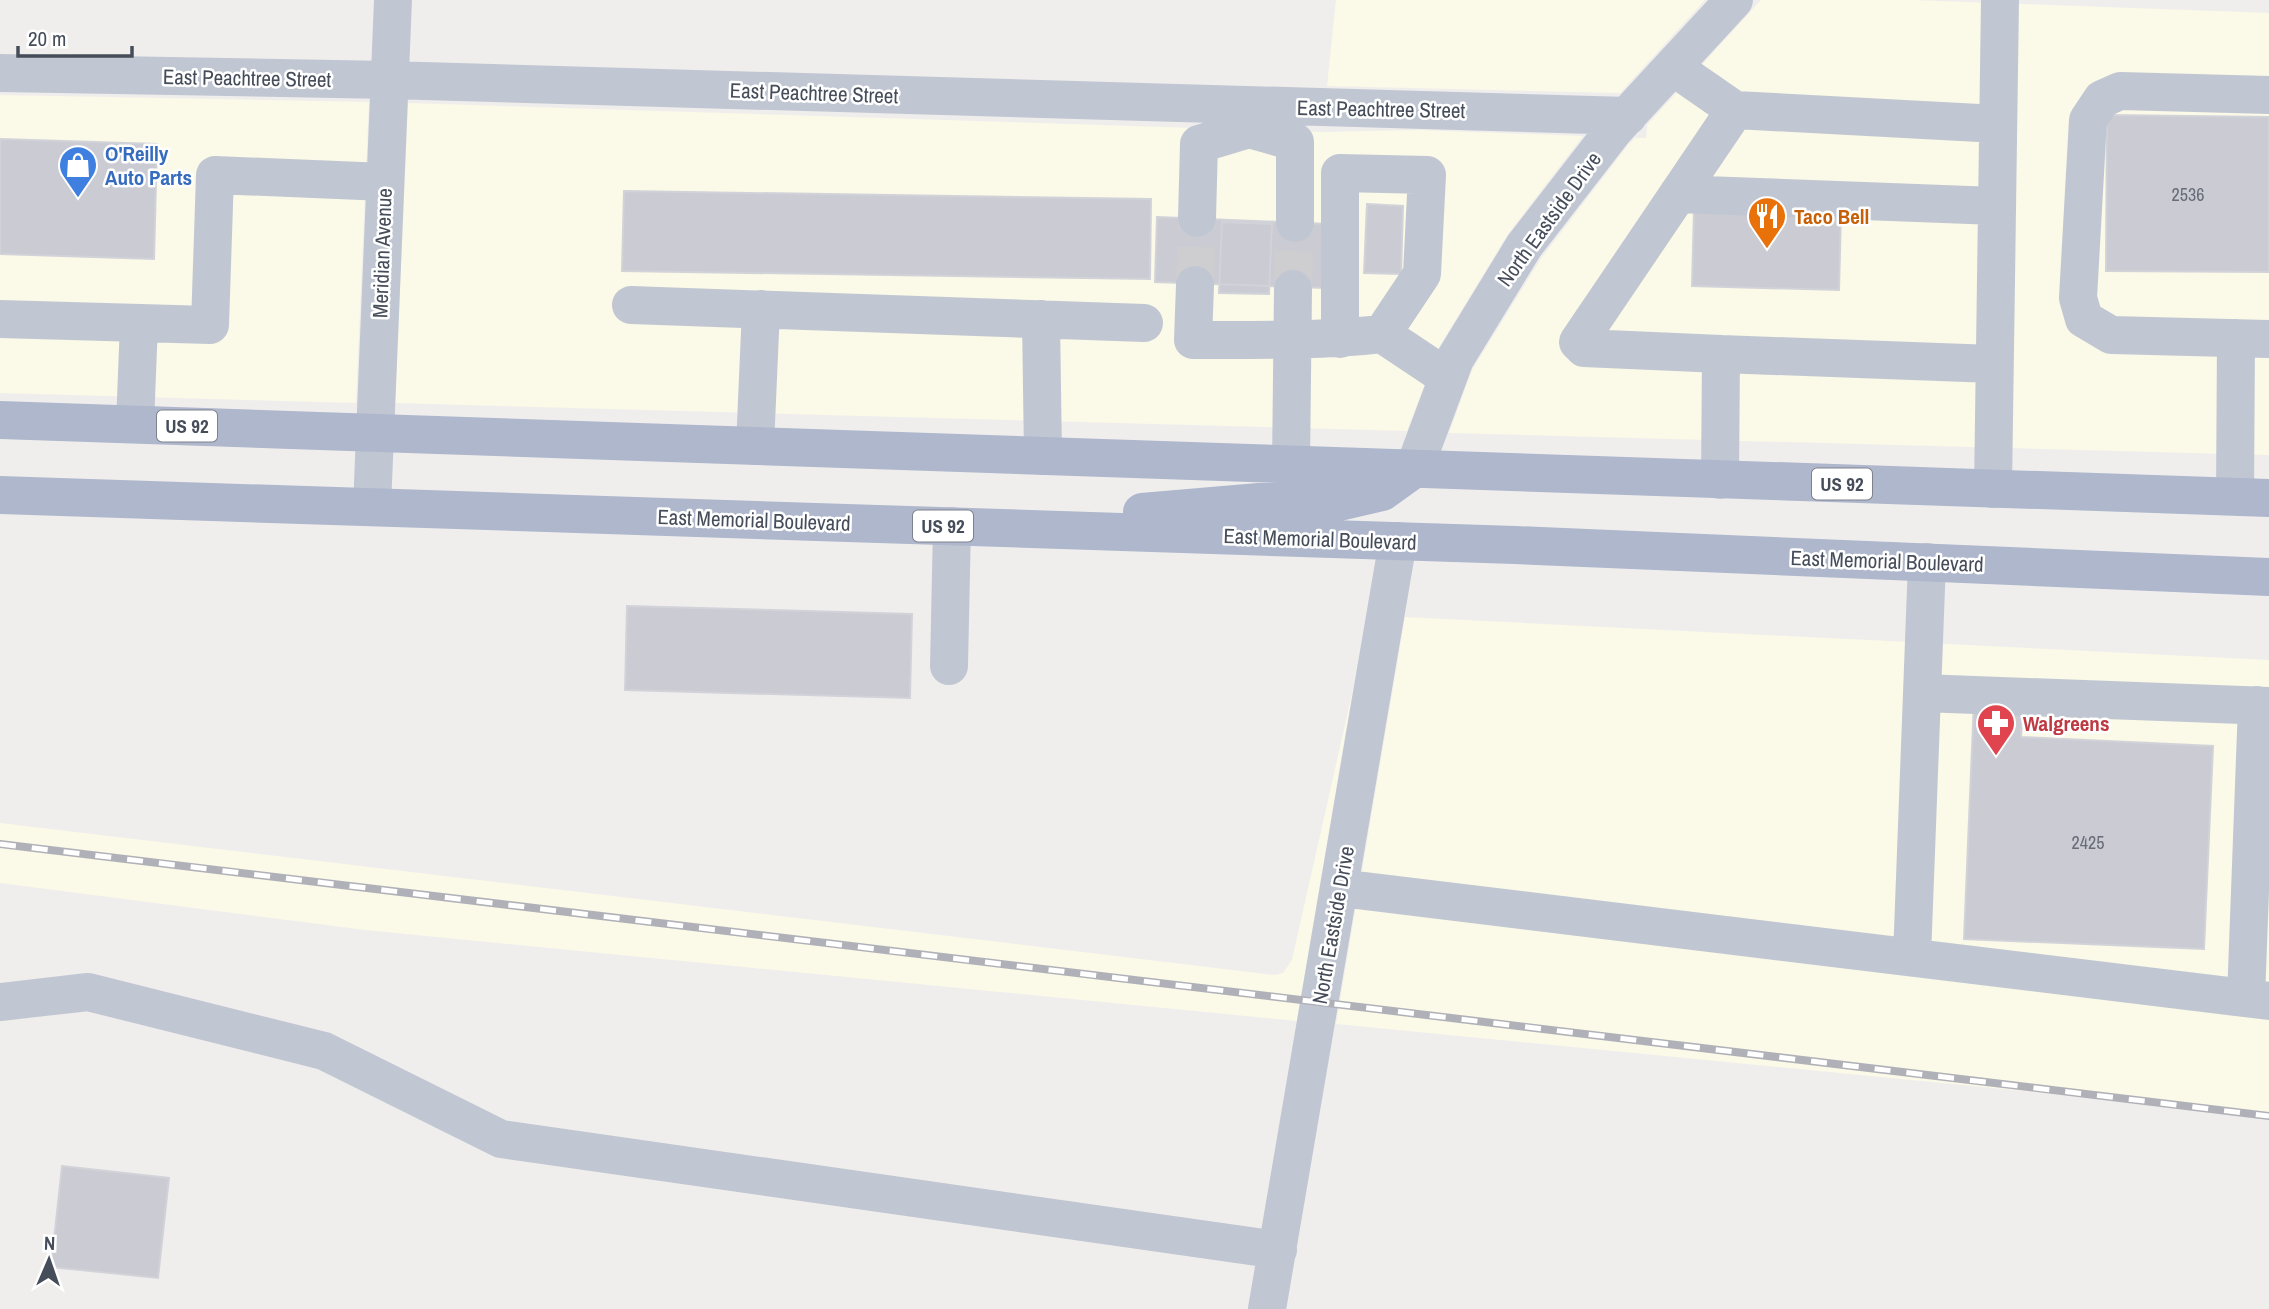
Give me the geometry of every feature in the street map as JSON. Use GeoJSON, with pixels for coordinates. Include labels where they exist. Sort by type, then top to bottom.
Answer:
{"type":"FeatureCollection","features":[{"type":"Feature","properties":{"kind":"main road","name":"US 92"},"geometry":{"type":"LineString","coordinates":[[0,420],[2252,497]]}},
{"type":"Feature","properties":{"kind":"main road"},"geometry":{"type":"LineString","coordinates":[[961,527],[1259,502],[1339,502],[1382,492],[1414,469]]}},
{"type":"Feature","properties":{"kind":"main road","name":"US 92"},"geometry":{"type":"LineString","coordinates":[[0,495],[372,507]]}},
{"type":"Feature","properties":{"kind":"main road","name":"East Memorial Boulevard"},"geometry":{"type":"LineString","coordinates":[[372,507],[1398,541],[2269,577]]}},
{"type":"Feature","properties":{"kind":"street","name":"Meridian Avenue"},"geometry":{"type":"LineString","coordinates":[[372,507],[393,0]]}},
{"type":"Feature","properties":{"kind":"street","name":"North Eastside Drive"},"geometry":{"type":"LineString","coordinates":[[1414,469],[1455,359],[1524,246],[1628,116],[1734,0]]}},
{"type":"Feature","properties":{"kind":"street"},"geometry":{"type":"LineString","coordinates":[[1993,489],[2000,0]]}},
{"type":"Feature","properties":{"kind":"street"},"geometry":{"type":"LineString","coordinates":[[1673,67],[1735,110],[1998,124]]}},
{"type":"Feature","properties":{"kind":"street","name":"East Peachtree Street"},"geometry":{"type":"LineString","coordinates":[[0,73],[389,80],[1249,118],[1420,108],[1628,116]]}},
{"type":"Feature","properties":{"kind":"street"},"geometry":{"type":"LineString","coordinates":[[2252,497],[2253,339],[2111,335],[2084,319],[2078,298],[2088,120],[2102,99],[2120,91],[2269,95]]}},
{"type":"Feature","properties":{"kind":"street"},"geometry":{"type":"LineString","coordinates":[[1735,110],[1578,342],[1584,348],[1993,364]]}},
{"type":"Feature","properties":{"kind":"street"},"geometry":{"type":"LineString","coordinates":[[1197,218],[1199,145],[1249,118],[1295,142],[1295,223]]}},
{"type":"Feature","properties":{"kind":"street"},"geometry":{"type":"LineString","coordinates":[[1340,339],[1340,173],[1427,175],[1422,274],[1382,334]]}},
{"type":"Feature","properties":{"kind":"street"},"geometry":{"type":"LineString","coordinates":[[0,319],[210,325],[215,175],[385,182]]}},
{"type":"Feature","properties":{"kind":"street"},"geometry":{"type":"LineString","coordinates":[[1678,194],[1996,206]]}},
{"type":"Feature","properties":{"kind":"street"},"geometry":{"type":"LineString","coordinates":[[1195,285],[1193,340],[1293,341],[1382,334],[1448,378]]}},
{"type":"Feature","properties":{"kind":"street"},"geometry":{"type":"LineString","coordinates":[[1291,465],[1293,289]]}},
{"type":"Feature","properties":{"kind":"street"},"geometry":{"type":"LineString","coordinates":[[631,305],[1144,323]]}},
{"type":"Feature","properties":{"kind":"street"},"geometry":{"type":"LineString","coordinates":[[755,446],[761,309]]}},
{"type":"Feature","properties":{"kind":"street"},"geometry":{"type":"LineString","coordinates":[[1041,319],[1042,456]]}},
{"type":"Feature","properties":{"kind":"street"},"geometry":{"type":"LineString","coordinates":[[135,424],[139,323]]}},
{"type":"Feature","properties":{"kind":"street"},"geometry":{"type":"LineString","coordinates":[[1720,480],[1721,354]]}},
{"type":"Feature","properties":{"kind":"street"},"geometry":{"type":"LineString","coordinates":[[949,666],[961,527]]}},
{"type":"Feature","properties":{"kind":"street","name":"North Eastside Drive"},"geometry":{"type":"LineString","coordinates":[[1267,1309],[1398,541]]}},
{"type":"Feature","properties":{"kind":"street"},"geometry":{"type":"LineString","coordinates":[[1912,957],[1927,562]]}},
{"type":"Feature","properties":{"kind":"street"},"geometry":{"type":"LineString","coordinates":[[1340,888],[2257,999],[2263,705],[1922,693]]}},
{"type":"Feature","properties":{"kind":"street"},"geometry":{"type":"LineString","coordinates":[[0,1002],[88,992],[324,1051],[501,1139],[1278,1250]]}},
{"type":"Feature","properties":{"kind":"shaded area"},"geometry":{"type":"Polygon","coordinates":[[[1336,0],[1705,0],[1620,93],[1327,86],[1336,0]]]}},
{"type":"Feature","properties":{"kind":"shaded area"},"geometry":{"type":"Polygon","coordinates":[[[1761,0],[1913,0],[2269,13],[2269,455],[1449,433],[1472,370],[1540,260],[1628,145],[1635,138],[1646,138],[1647,125],[1761,0]]]}},
{"type":"Feature","properties":{"kind":"shaded area"},"geometry":{"type":"Polygon","coordinates":[[[0,95],[369,102],[356,403],[0,393],[0,95]]]}},
{"type":"Feature","properties":{"kind":"shaded area"},"geometry":{"type":"Polygon","coordinates":[[[408,103],[1322,132],[1419,130],[1583,136],[1508,234],[1439,347],[1407,431],[395,403],[408,103]]]}},
{"type":"Feature","properties":{"kind":"shaded area"},"geometry":{"type":"Polygon","coordinates":[[[1405,617],[2269,660],[2269,1115],[1336,1024],[1405,617]]]}},
{"type":"Feature","properties":{"kind":"shaded area"},"geometry":{"type":"Polygon","coordinates":[[[1353,689],[1297,1021],[365,930],[0,883],[0,823],[1275,975],[1283,973],[1292,960],[1353,689]]]}},
{"type":"Feature","properties":{"kind":"building"},"geometry":{"type":"Polygon","coordinates":[[[2107,115],[2269,117],[2269,272],[2106,271],[2107,115]]]}},
{"type":"Feature","properties":{"kind":"building","name":"O'Reilly Auto Parts"},"geometry":{"type":"Polygon","coordinates":[[[0,139],[157,144],[154,259],[0,254],[0,139]]]}},
{"type":"Feature","properties":{"kind":"building"},"geometry":{"type":"Polygon","coordinates":[[[624,191],[1151,199],[1150,279],[622,271],[624,191]]]}},
{"type":"Feature","properties":{"kind":"building"},"geometry":{"type":"Polygon","coordinates":[[[1367,204],[1403,206],[1401,274],[1364,273],[1367,204]]]}},
{"type":"Feature","properties":{"kind":"building","name":"Taco Bell"},"geometry":{"type":"Polygon","coordinates":[[[1694,210],[1841,214],[1839,290],[1692,286],[1694,210]]]}},
{"type":"Feature","properties":{"kind":"building"},"geometry":{"type":"Polygon","coordinates":[[[1157,217],[1328,224],[1326,288],[1155,282],[1157,217]]]}},
{"type":"Feature","properties":{"kind":"building"},"geometry":{"type":"Polygon","coordinates":[[[1222,222],[1272,224],[1269,294],[1219,293],[1222,222]]]}},
{"type":"Feature","properties":{"kind":"building"},"geometry":{"type":"Polygon","coordinates":[[[627,606],[912,614],[910,698],[625,690],[627,606]]]}},
{"type":"Feature","properties":{"kind":"building","name":"Walgreens"},"geometry":{"type":"Polygon","coordinates":[[[1974,701],[2023,704],[2021,737],[2213,746],[2204,949],[1964,939],[1974,701]]]}},
{"type":"Feature","properties":{"kind":"building"},"geometry":{"type":"Polygon","coordinates":[[[62,1166],[169,1178],[158,1278],[51,1267],[62,1166]]]}},
{"type":"Feature","properties":{"kind":"tunnel"},"geometry":{"type":"LineString","coordinates":[[1195,285],[1197,218]]}},
{"type":"Feature","properties":{"kind":"tunnel"},"geometry":{"type":"LineString","coordinates":[[1293,289],[1295,223]]}},
{"type":"Feature","properties":{"kind":"railway"},"geometry":{"type":"LineString","coordinates":[[0,844],[2269,1116]]}},
{"type":"Feature","properties":{"kind":"place","name":"O'Reilly Auto Parts"},"geometry":{"type":"Point","coordinates":[78,199]}},
{"type":"Feature","properties":{"kind":"place","name":"Taco Bell"},"geometry":{"type":"Point","coordinates":[1767,250]}},
{"type":"Feature","properties":{"kind":"place","name":"Walgreens"},"geometry":{"type":"Point","coordinates":[1996,757]}}]}
